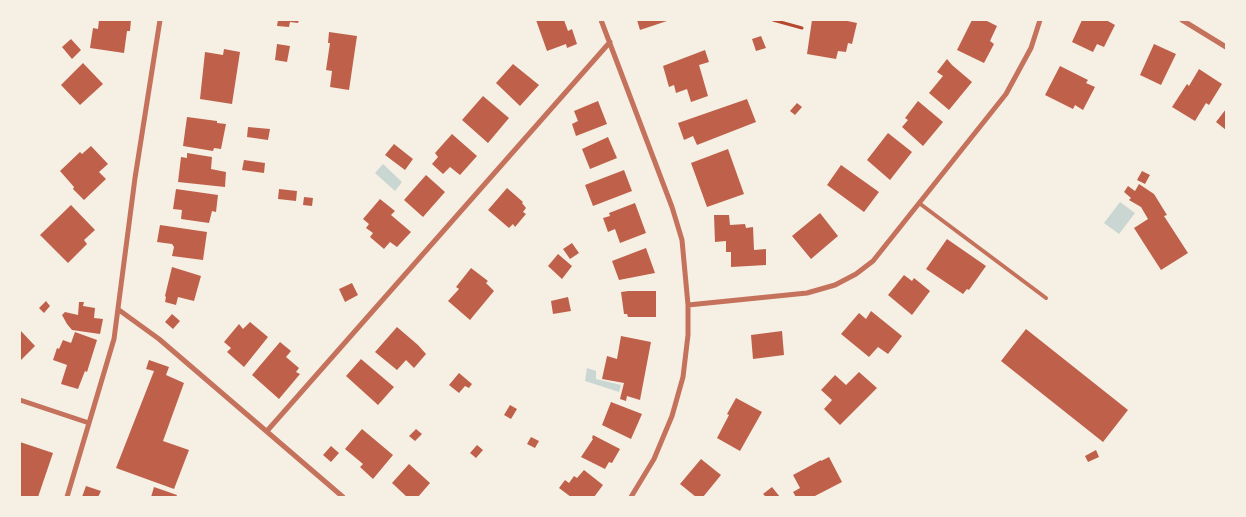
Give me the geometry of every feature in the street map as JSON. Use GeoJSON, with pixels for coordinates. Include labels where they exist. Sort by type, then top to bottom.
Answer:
{"type":"FeatureCollection","features":[{"type":"Feature","properties":{"kind":"street"},"geometry":{"type":"LineString","coordinates":[[67,497],[114,339],[135,178],[160,20]]}},
{"type":"Feature","properties":{"kind":"street"},"geometry":{"type":"LineString","coordinates":[[602,20],[680,232],[688,304],[688,335],[684,369],[672,416],[654,459],[631,497]]}},
{"type":"Feature","properties":{"kind":"street"},"geometry":{"type":"LineString","coordinates":[[688,304],[807,293],[835,285],[856,274],[873,261],[1006,94],[1032,48],[1040,20]]}},
{"type":"Feature","properties":{"kind":"street"},"geometry":{"type":"LineString","coordinates":[[1182,20],[1226,47]]}},
{"type":"Feature","properties":{"kind":"street"},"geometry":{"type":"LineString","coordinates":[[267,431],[610,42]]}},
{"type":"Feature","properties":{"kind":"street"},"geometry":{"type":"LineString","coordinates":[[119,310],[159,339],[343,497]]}},
{"type":"Feature","properties":{"kind":"street"},"geometry":{"type":"LineString","coordinates":[[20,400],[89,423]]}},
{"type":"Feature","properties":{"kind":"lane"},"geometry":{"type":"LineString","coordinates":[[919,203],[1046,298]]}},
{"type":"Feature","properties":{"kind":"path"},"geometry":{"type":"LineString","coordinates":[[773,20],[802,28]]}},
{"type":"Feature","properties":{"kind":"shaded area"},"geometry":{"type":"Polygon","coordinates":[[[383,164],[402,182],[395,191],[375,173],[383,164]]]}},
{"type":"Feature","properties":{"kind":"shaded area"},"geometry":{"type":"Polygon","coordinates":[[[1120,202],[1135,213],[1119,234],[1104,223],[1120,202]]]}},
{"type":"Feature","properties":{"kind":"shaded area"},"geometry":{"type":"Polygon","coordinates":[[[587,368],[596,371],[596,379],[621,385],[619,392],[585,381],[587,368]]]}},
{"type":"Feature","properties":{"kind":"building"},"geometry":{"type":"Polygon","coordinates":[[[99,20],[131,20],[130,31],[127,31],[124,53],[90,48],[93,28],[98,29],[99,20]]]}},
{"type":"Feature","properties":{"kind":"building"},"geometry":{"type":"Polygon","coordinates":[[[278,20],[299,20],[298,23],[290,22],[289,27],[277,26],[278,20]]]}},
{"type":"Feature","properties":{"kind":"building"},"geometry":{"type":"Polygon","coordinates":[[[536,20],[564,20],[568,31],[572,29],[577,44],[567,48],[566,44],[547,51],[536,20]]]}},
{"type":"Feature","properties":{"kind":"building"},"geometry":{"type":"Polygon","coordinates":[[[637,20],[670,20],[640,30],[637,20]]]}},
{"type":"Feature","properties":{"kind":"building"},"geometry":{"type":"Polygon","coordinates":[[[812,20],[843,20],[857,23],[852,44],[848,43],[846,52],[838,51],[836,59],[807,54],[812,20]]]}},
{"type":"Feature","properties":{"kind":"building"},"geometry":{"type":"Polygon","coordinates":[[[972,20],[985,20],[997,26],[990,41],[994,44],[984,63],[957,50],[972,20]]]}},
{"type":"Feature","properties":{"kind":"building"},"geometry":{"type":"Polygon","coordinates":[[[1082,20],[1106,20],[1115,25],[1104,47],[1097,44],[1093,52],[1072,42],[1082,20]]]}},
{"type":"Feature","properties":{"kind":"building"},"geometry":{"type":"Polygon","coordinates":[[[329,32],[357,36],[349,90],[330,87],[332,71],[326,70],[330,43],[328,43],[329,32]]]}},
{"type":"Feature","properties":{"kind":"building"},"geometry":{"type":"Polygon","coordinates":[[[761,36],[766,48],[756,51],[752,39],[761,36]]]}},
{"type":"Feature","properties":{"kind":"building"},"geometry":{"type":"Polygon","coordinates":[[[71,39],[81,50],[72,59],[62,47],[71,39]]]}},
{"type":"Feature","properties":{"kind":"building"},"geometry":{"type":"Polygon","coordinates":[[[277,44],[290,46],[287,62],[275,60],[277,44]]]}},
{"type":"Feature","properties":{"kind":"building"},"geometry":{"type":"Polygon","coordinates":[[[1154,44],[1176,54],[1161,85],[1140,75],[1154,44]]]}},
{"type":"Feature","properties":{"kind":"building"},"geometry":{"type":"Polygon","coordinates":[[[224,49],[240,52],[232,104],[200,99],[205,52],[223,55],[224,49]]]}},
{"type":"Feature","properties":{"kind":"building"},"geometry":{"type":"Polygon","coordinates":[[[705,50],[709,62],[699,65],[708,96],[691,102],[687,89],[676,93],[674,85],[669,87],[663,66],[705,50]]]}},
{"type":"Feature","properties":{"kind":"building"},"geometry":{"type":"Polygon","coordinates":[[[947,59],[972,82],[949,110],[929,93],[943,76],[937,72],[947,59]]]}},
{"type":"Feature","properties":{"kind":"building"},"geometry":{"type":"Polygon","coordinates":[[[83,63],[103,84],[80,105],[61,85],[83,63]]]}},
{"type":"Feature","properties":{"kind":"building"},"geometry":{"type":"Polygon","coordinates":[[[513,64],[539,85],[520,106],[496,83],[513,64]]]}},
{"type":"Feature","properties":{"kind":"building"},"geometry":{"type":"Polygon","coordinates":[[[1060,66],[1088,80],[1086,83],[1095,87],[1083,110],[1075,105],[1073,109],[1045,95],[1060,66]]]}},
{"type":"Feature","properties":{"kind":"building"},"geometry":{"type":"Polygon","coordinates":[[[1199,69],[1222,84],[1209,105],[1206,103],[1195,121],[1172,107],[1187,84],[1189,86],[1199,69]]]}},
{"type":"Feature","properties":{"kind":"building"},"geometry":{"type":"Polygon","coordinates":[[[483,96],[509,118],[488,143],[462,120],[483,96]]]}},
{"type":"Feature","properties":{"kind":"building"},"geometry":{"type":"Polygon","coordinates":[[[747,99],[756,122],[697,145],[693,136],[684,140],[678,123],[747,99]]]}},
{"type":"Feature","properties":{"kind":"building"},"geometry":{"type":"Polygon","coordinates":[[[598,101],[607,124],[576,136],[572,124],[578,121],[574,111],[598,101]]]}},
{"type":"Feature","properties":{"kind":"building"},"geometry":{"type":"Polygon","coordinates":[[[918,101],[943,122],[923,146],[902,127],[908,120],[905,118],[918,101]]]}},
{"type":"Feature","properties":{"kind":"building"},"geometry":{"type":"Polygon","coordinates":[[[797,103],[802,107],[795,115],[790,111],[797,103]]]}},
{"type":"Feature","properties":{"kind":"building"},"geometry":{"type":"Polygon","coordinates":[[[1226,109],[1226,130],[1216,122],[1226,109]]]}},
{"type":"Feature","properties":{"kind":"building"},"geometry":{"type":"Polygon","coordinates":[[[187,117],[226,124],[221,149],[214,148],[213,151],[183,146],[187,117]]]}},
{"type":"Feature","properties":{"kind":"building"},"geometry":{"type":"Polygon","coordinates":[[[248,127],[270,129],[268,140],[247,137],[248,127]]]}},
{"type":"Feature","properties":{"kind":"building"},"geometry":{"type":"Polygon","coordinates":[[[888,133],[912,152],[890,180],[867,160],[888,133]]]}},
{"type":"Feature","properties":{"kind":"building"},"geometry":{"type":"Polygon","coordinates":[[[452,134],[477,156],[460,175],[450,167],[443,174],[432,164],[438,157],[435,153],[452,134]]]}},
{"type":"Feature","properties":{"kind":"building"},"geometry":{"type":"Polygon","coordinates":[[[608,137],[617,158],[590,169],[582,149],[608,137]]]}},
{"type":"Feature","properties":{"kind":"building"},"geometry":{"type":"Polygon","coordinates":[[[394,144],[413,159],[405,170],[385,155],[394,144]]]}},
{"type":"Feature","properties":{"kind":"building"},"geometry":{"type":"Polygon","coordinates":[[[91,146],[108,164],[99,172],[106,179],[84,200],[60,171],[80,152],[82,154],[91,146]]]}},
{"type":"Feature","properties":{"kind":"building"},"geometry":{"type":"Polygon","coordinates":[[[728,149],[744,194],[707,207],[691,163],[728,149]]]}},
{"type":"Feature","properties":{"kind":"building"},"geometry":{"type":"Polygon","coordinates":[[[187,153],[212,157],[211,169],[226,172],[225,187],[178,182],[181,157],[187,158],[187,153]]]}},
{"type":"Feature","properties":{"kind":"building"},"geometry":{"type":"Polygon","coordinates":[[[244,160],[265,163],[264,173],[242,170],[244,160]]]}},
{"type":"Feature","properties":{"kind":"building"},"geometry":{"type":"Polygon","coordinates":[[[841,165],[879,192],[864,212],[827,185],[841,165]]]}},
{"type":"Feature","properties":{"kind":"building"},"geometry":{"type":"Polygon","coordinates":[[[624,170],[632,191],[593,206],[585,185],[624,170]]]}},
{"type":"Feature","properties":{"kind":"building"},"geometry":{"type":"Polygon","coordinates":[[[1142,171],[1150,175],[1145,184],[1137,180],[1142,171]]]}},
{"type":"Feature","properties":{"kind":"building"},"geometry":{"type":"Polygon","coordinates":[[[426,175],[445,192],[423,217],[404,200],[426,175]]]}},
{"type":"Feature","properties":{"kind":"building"},"geometry":{"type":"Polygon","coordinates":[[[1139,184],[1154,194],[1167,215],[1164,216],[1188,253],[1161,270],[1134,228],[1148,219],[1141,207],[1129,200],[1131,198],[1124,192],[1128,186],[1135,191],[1139,184]]]}},
{"type":"Feature","properties":{"kind":"building"},"geometry":{"type":"Polygon","coordinates":[[[507,188],[523,202],[526,208],[523,212],[526,214],[515,227],[513,224],[509,228],[488,210],[507,188]]]}},
{"type":"Feature","properties":{"kind":"building"},"geometry":{"type":"Polygon","coordinates":[[[176,189],[218,195],[216,212],[212,211],[209,223],[181,219],[182,210],[173,209],[176,189]]]}},
{"type":"Feature","properties":{"kind":"building"},"geometry":{"type":"Polygon","coordinates":[[[279,189],[297,191],[296,201],[278,199],[279,189]]]}},
{"type":"Feature","properties":{"kind":"building"},"geometry":{"type":"Polygon","coordinates":[[[304,197],[313,198],[312,206],[303,205],[304,197]]]}},
{"type":"Feature","properties":{"kind":"building"},"geometry":{"type":"Polygon","coordinates":[[[380,199],[395,211],[391,215],[411,232],[397,247],[390,242],[384,249],[370,237],[373,233],[366,228],[369,224],[363,219],[380,199]]]}},
{"type":"Feature","properties":{"kind":"building"},"geometry":{"type":"Polygon","coordinates":[[[635,203],[646,233],[620,243],[615,229],[608,232],[603,218],[610,216],[609,213],[635,203]]]}},
{"type":"Feature","properties":{"kind":"building"},"geometry":{"type":"Polygon","coordinates":[[[71,205],[95,230],[84,240],[87,244],[68,263],[40,235],[71,205]]]}},
{"type":"Feature","properties":{"kind":"building"},"geometry":{"type":"Polygon","coordinates":[[[820,213],[838,236],[811,259],[792,236],[820,213]]]}},
{"type":"Feature","properties":{"kind":"building"},"geometry":{"type":"Polygon","coordinates":[[[714,215],[729,215],[730,225],[745,224],[746,228],[753,227],[754,250],[766,249],[766,265],[731,267],[731,252],[726,252],[726,241],[715,242],[714,215]]]}},
{"type":"Feature","properties":{"kind":"building"},"geometry":{"type":"Polygon","coordinates":[[[160,225],[207,232],[203,260],[172,256],[174,247],[172,244],[157,242],[160,225]]]}},
{"type":"Feature","properties":{"kind":"building"},"geometry":{"type":"Polygon","coordinates":[[[947,239],[986,266],[969,290],[967,289],[963,294],[926,269],[947,239]]]}},
{"type":"Feature","properties":{"kind":"building"},"geometry":{"type":"Polygon","coordinates":[[[572,243],[579,253],[570,259],[563,249],[572,243]]]}},
{"type":"Feature","properties":{"kind":"building"},"geometry":{"type":"Polygon","coordinates":[[[646,248],[655,273],[619,280],[612,261],[646,248]]]}},
{"type":"Feature","properties":{"kind":"building"},"geometry":{"type":"Polygon","coordinates":[[[558,254],[572,266],[562,279],[548,266],[558,254]]]}},
{"type":"Feature","properties":{"kind":"building"},"geometry":{"type":"Polygon","coordinates":[[[172,267],[201,276],[194,301],[178,297],[176,305],[165,302],[172,267]]]}},
{"type":"Feature","properties":{"kind":"building"},"geometry":{"type":"Polygon","coordinates":[[[471,268],[488,281],[486,283],[494,291],[470,320],[448,301],[459,289],[456,287],[471,268]]]}},
{"type":"Feature","properties":{"kind":"building"},"geometry":{"type":"Polygon","coordinates":[[[904,275],[912,281],[914,278],[930,291],[912,315],[888,295],[904,275]]]}},
{"type":"Feature","properties":{"kind":"building"},"geometry":{"type":"Polygon","coordinates":[[[352,283],[358,295],[345,302],[339,289],[352,283]]]}},
{"type":"Feature","properties":{"kind":"building"},"geometry":{"type":"Polygon","coordinates":[[[656,291],[656,317],[628,317],[627,314],[624,314],[621,292],[656,291]]]}},
{"type":"Feature","properties":{"kind":"building"},"geometry":{"type":"Polygon","coordinates":[[[568,297],[571,311],[553,314],[551,301],[568,297]]]}},
{"type":"Feature","properties":{"kind":"building"},"geometry":{"type":"Polygon","coordinates":[[[46,301],[50,306],[44,313],[39,308],[46,301]]]}},
{"type":"Feature","properties":{"kind":"building"},"geometry":{"type":"Polygon","coordinates":[[[79,302],[84,302],[83,306],[95,308],[94,318],[103,319],[100,334],[72,330],[67,324],[62,315],[65,312],[78,315],[79,302]]]}},
{"type":"Feature","properties":{"kind":"building"},"geometry":{"type":"Polygon","coordinates":[[[871,311],[902,336],[888,354],[878,347],[869,357],[841,334],[859,313],[866,319],[871,311]]]}},
{"type":"Feature","properties":{"kind":"building"},"geometry":{"type":"Polygon","coordinates":[[[172,314],[180,321],[173,329],[165,322],[172,314]]]}},
{"type":"Feature","properties":{"kind":"building"},"geometry":{"type":"Polygon","coordinates":[[[250,322],[268,337],[244,367],[227,352],[231,348],[224,342],[239,324],[243,329],[250,322]]]}},
{"type":"Feature","properties":{"kind":"building"},"geometry":{"type":"Polygon","coordinates":[[[397,327],[426,354],[414,368],[406,360],[397,370],[375,352],[397,327]]]}},
{"type":"Feature","properties":{"kind":"building"},"geometry":{"type":"Polygon","coordinates":[[[1026,329],[1128,410],[1103,442],[1001,361],[1026,329]]]}},
{"type":"Feature","properties":{"kind":"building"},"geometry":{"type":"Polygon","coordinates":[[[782,331],[784,355],[753,359],[751,335],[782,331]]]}},
{"type":"Feature","properties":{"kind":"building"},"geometry":{"type":"Polygon","coordinates":[[[20,332],[35,346],[20,361],[20,332]]]}},
{"type":"Feature","properties":{"kind":"building"},"geometry":{"type":"Polygon","coordinates":[[[75,332],[97,340],[87,372],[85,371],[78,389],[61,384],[67,365],[53,360],[57,348],[59,349],[63,340],[71,343],[75,332]]]}},
{"type":"Feature","properties":{"kind":"building"},"geometry":{"type":"Polygon","coordinates":[[[621,336],[651,342],[640,400],[627,396],[626,401],[620,399],[624,383],[602,379],[607,356],[617,359],[621,336]]]}},
{"type":"Feature","properties":{"kind":"building"},"geometry":{"type":"Polygon","coordinates":[[[280,342],[291,351],[286,357],[299,368],[296,372],[300,374],[279,399],[252,375],[280,342]]]}},
{"type":"Feature","properties":{"kind":"building"},"geometry":{"type":"Polygon","coordinates":[[[361,359],[394,387],[378,405],[346,376],[361,359]]]}},
{"type":"Feature","properties":{"kind":"building"},"geometry":{"type":"Polygon","coordinates":[[[149,360],[169,367],[166,375],[184,383],[163,441],[189,450],[174,489],[116,468],[154,371],[146,369],[149,360]]]}},
{"type":"Feature","properties":{"kind":"building"},"geometry":{"type":"Polygon","coordinates":[[[859,372],[877,388],[840,425],[824,409],[832,400],[821,390],[835,375],[846,385],[859,372]]]}},
{"type":"Feature","properties":{"kind":"building"},"geometry":{"type":"Polygon","coordinates":[[[459,373],[472,384],[469,388],[465,386],[459,393],[449,385],[459,373]]]}},
{"type":"Feature","properties":{"kind":"building"},"geometry":{"type":"Polygon","coordinates":[[[736,398],[762,412],[740,451],[717,438],[736,398]]]}},
{"type":"Feature","properties":{"kind":"building"},"geometry":{"type":"Polygon","coordinates":[[[611,402],[642,414],[631,439],[602,425],[611,402]]]}},
{"type":"Feature","properties":{"kind":"building"},"geometry":{"type":"Polygon","coordinates":[[[510,405],[517,409],[511,419],[504,415],[510,405]]]}},
{"type":"Feature","properties":{"kind":"building"},"geometry":{"type":"Polygon","coordinates":[[[362,429],[393,455],[373,479],[360,467],[363,464],[345,449],[362,429]]]}},
{"type":"Feature","properties":{"kind":"building"},"geometry":{"type":"Polygon","coordinates":[[[416,429],[422,434],[415,441],[409,436],[416,429]]]}},
{"type":"Feature","properties":{"kind":"building"},"geometry":{"type":"Polygon","coordinates":[[[593,435],[620,449],[612,463],[609,462],[605,469],[581,457],[593,439],[593,435]]]}},
{"type":"Feature","properties":{"kind":"building"},"geometry":{"type":"Polygon","coordinates":[[[531,437],[539,441],[535,448],[527,444],[531,437]]]}},
{"type":"Feature","properties":{"kind":"building"},"geometry":{"type":"Polygon","coordinates":[[[20,442],[53,453],[38,497],[20,497],[20,442]]]}},
{"type":"Feature","properties":{"kind":"building"},"geometry":{"type":"Polygon","coordinates":[[[477,445],[483,450],[476,458],[470,453],[477,445]]]}},
{"type":"Feature","properties":{"kind":"building"},"geometry":{"type":"Polygon","coordinates":[[[331,446],[339,453],[331,462],[323,455],[331,446]]]}},
{"type":"Feature","properties":{"kind":"building"},"geometry":{"type":"Polygon","coordinates":[[[1096,450],[1099,457],[1088,462],[1085,456],[1096,450]]]}},
{"type":"Feature","properties":{"kind":"building"},"geometry":{"type":"Polygon","coordinates":[[[829,457],[842,482],[813,497],[796,497],[793,492],[800,488],[793,475],[829,457]]]}},
{"type":"Feature","properties":{"kind":"building"},"geometry":{"type":"Polygon","coordinates":[[[701,459],[721,475],[703,497],[696,497],[680,484],[701,459]]]}},
{"type":"Feature","properties":{"kind":"building"},"geometry":{"type":"Polygon","coordinates":[[[409,464],[430,483],[418,497],[407,497],[392,483],[409,464]]]}},
{"type":"Feature","properties":{"kind":"building"},"geometry":{"type":"Polygon","coordinates":[[[584,470],[603,485],[594,497],[571,497],[559,488],[565,480],[569,483],[574,476],[577,478],[584,470]]]}},
{"type":"Feature","properties":{"kind":"building"},"geometry":{"type":"Polygon","coordinates":[[[86,486],[101,491],[98,497],[82,497],[86,486]]]}},
{"type":"Feature","properties":{"kind":"building"},"geometry":{"type":"Polygon","coordinates":[[[154,487],[177,495],[176,497],[151,497],[154,487]]]}},
{"type":"Feature","properties":{"kind":"building"},"geometry":{"type":"Polygon","coordinates":[[[772,487],[780,497],[766,497],[763,494],[772,487]]]}}]}
